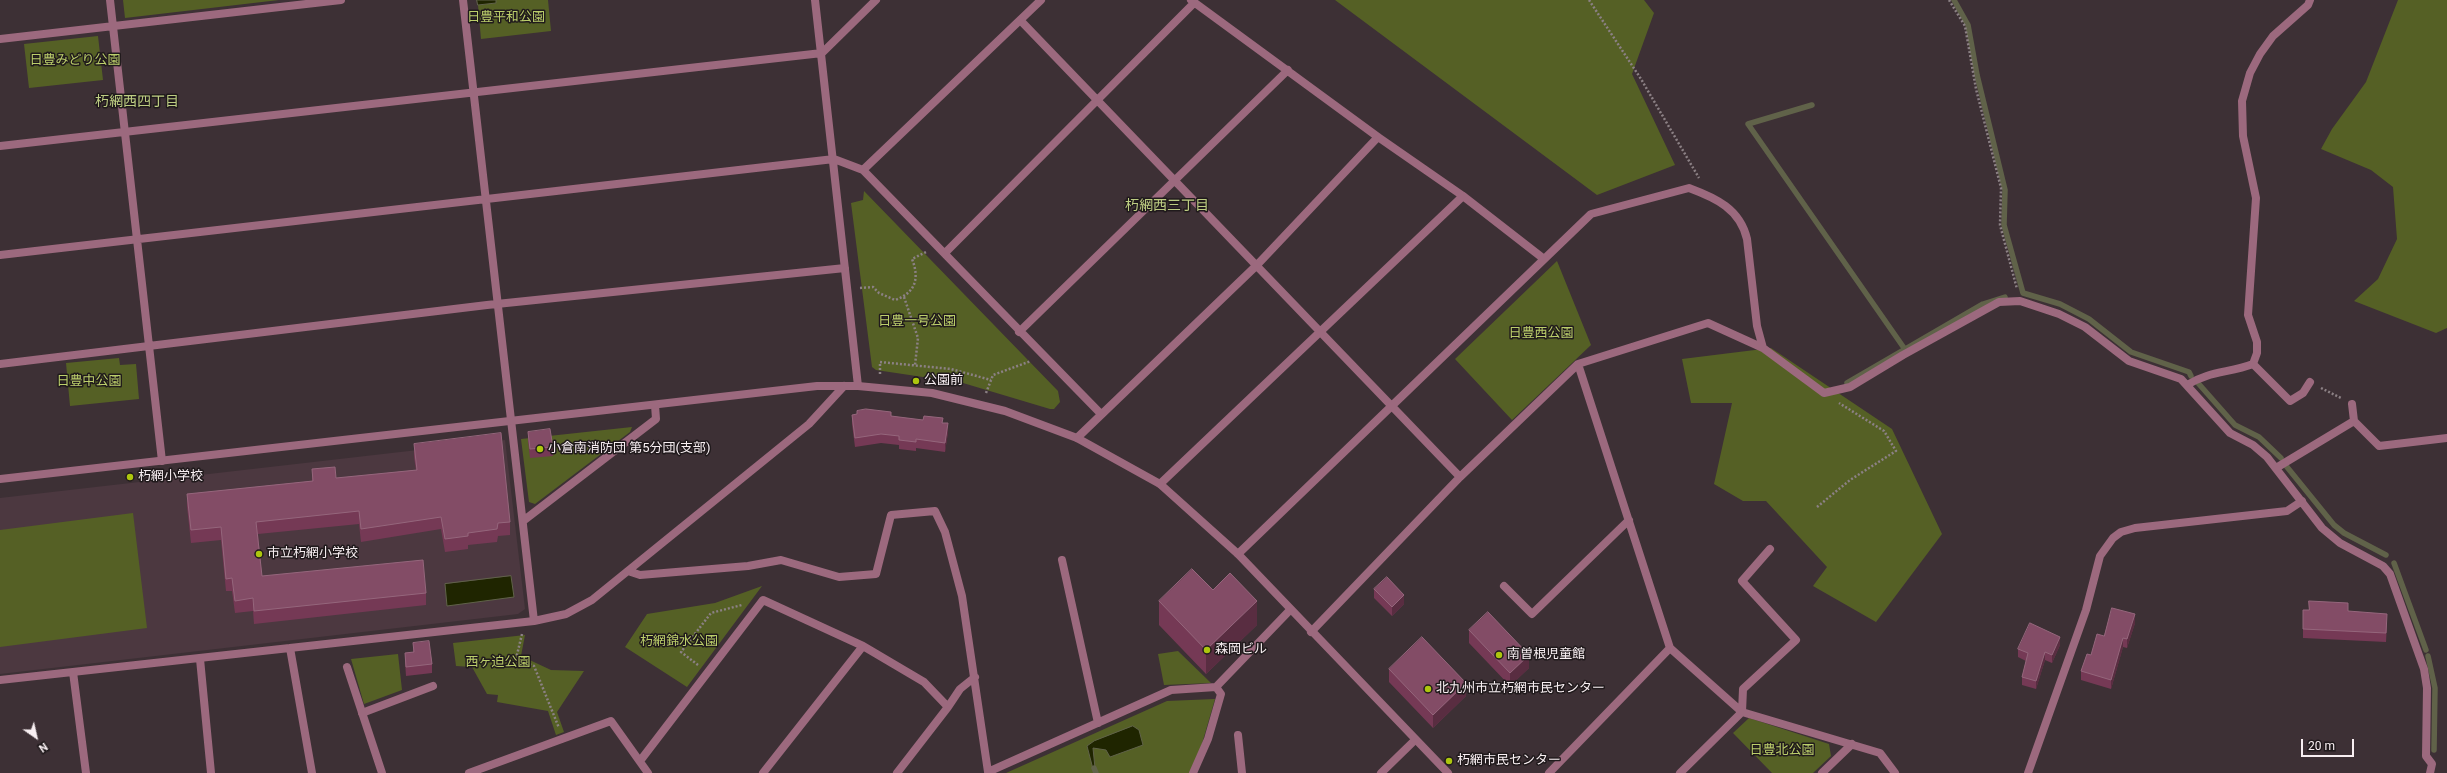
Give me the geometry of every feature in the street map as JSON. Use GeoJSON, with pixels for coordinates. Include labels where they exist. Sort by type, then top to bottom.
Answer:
{"type":"FeatureCollection","features":[{"type":"Feature","properties":{"kind":"street"},"geometry":{"type":"LineString","coordinates":[[110,0],[138,239],[148,348],[162,461]]}},
{"type":"Feature","properties":{"kind":"street"},"geometry":{"type":"LineString","coordinates":[[0,39],[340,0]]}},
{"type":"Feature","properties":{"kind":"street"},"geometry":{"type":"LineString","coordinates":[[463,0],[475,93],[534,621]]}},
{"type":"Feature","properties":{"kind":"street"},"geometry":{"type":"LineString","coordinates":[[815,0],[858,386]]}},
{"type":"Feature","properties":{"kind":"street"},"geometry":{"type":"LineString","coordinates":[[0,146],[125,130],[475,93],[822,53],[876,0]]}},
{"type":"Feature","properties":{"kind":"street"},"geometry":{"type":"LineString","coordinates":[[863,170],[1021,21],[1041,0]]}},
{"type":"Feature","properties":{"kind":"street"},"geometry":{"type":"LineString","coordinates":[[2187,385],[2202,376],[2237,370],[2253,364],[2258,353],[2258,342],[2248,315],[2256,198],[2243,136],[2242,101],[2250,72],[2260,54],[2273,36],[2308,5],[2310,0]]}},
{"type":"Feature","properties":{"kind":"street"},"geometry":{"type":"LineString","coordinates":[[945,253],[1098,100],[1192,1],[1378,137],[1463,196],[1544,259]]}},
{"type":"Feature","properties":{"kind":"street"},"geometry":{"type":"LineString","coordinates":[[1021,21],[1460,477]]}},
{"type":"Feature","properties":{"kind":"street"},"geometry":{"type":"LineString","coordinates":[[1019,332],[1288,70]]}},
{"type":"Feature","properties":{"kind":"street"},"geometry":{"type":"LineString","coordinates":[[1077,438],[1100,414],[1161,358],[1257,265],[1378,137]]}},
{"type":"Feature","properties":{"kind":"street"},"geometry":{"type":"LineString","coordinates":[[0,255],[486,198],[834,160],[863,170],[1100,414]]}},
{"type":"Feature","properties":{"kind":"street"},"geometry":{"type":"LineString","coordinates":[[1238,554],[1591,214],[1689,188],[1702,192],[1732,210],[1744,226],[1757,326],[1763,348]]}},
{"type":"Feature","properties":{"kind":"street"},"geometry":{"type":"LineString","coordinates":[[1160,484],[1320,330],[1463,196]]}},
{"type":"Feature","properties":{"kind":"street"},"geometry":{"type":"LineString","coordinates":[[0,364],[148,348],[498,304],[845,268]]}},
{"type":"Feature","properties":{"kind":"street"},"geometry":{"type":"LineString","coordinates":[[1311,632],[1460,477],[1578,364],[1708,323],[1763,348],[1824,393],[1850,387],[1903,355],[1999,302],[2020,301],[2059,314],[2085,327],[2129,361],[2181,379],[2230,433],[2253,445],[2277,467],[2322,528],[2340,543],[2383,566],[2390,574],[2424,669],[2427,688],[2426,756],[2432,764],[2430,773]]}},
{"type":"Feature","properties":{"kind":"street"},"geometry":{"type":"LineString","coordinates":[[1578,364],[1670,648],[1742,712],[1880,753],[1895,773]]}},
{"type":"Feature","properties":{"kind":"street"},"geometry":{"type":"LineString","coordinates":[[2253,364],[2290,400],[2302,393],[2310,382]]}},
{"type":"Feature","properties":{"kind":"street"},"geometry":{"type":"LineString","coordinates":[[0,479],[817,386],[858,386],[932,393],[1005,411],[1077,438],[1160,484],[1238,554],[1311,632],[1448,773]]}},
{"type":"Feature","properties":{"kind":"street"},"geometry":{"type":"LineString","coordinates":[[0,680],[534,621],[566,614],[592,600],[808,424],[844,386]]}},
{"type":"Feature","properties":{"kind":"street"},"geometry":{"type":"LineString","coordinates":[[2352,404],[2354,421],[2379,446],[2447,438]]}},
{"type":"Feature","properties":{"kind":"street"},"geometry":{"type":"LineString","coordinates":[[523,521],[656,419],[655,405]]}},
{"type":"Feature","properties":{"kind":"street"},"geometry":{"type":"LineString","coordinates":[[2277,467],[2354,421]]}},
{"type":"Feature","properties":{"kind":"street"},"geometry":{"type":"LineString","coordinates":[[2028,773],[2086,610],[2100,556],[2113,538],[2121,532],[2135,528],[2287,511],[2302,502]]}},
{"type":"Feature","properties":{"kind":"street"},"geometry":{"type":"LineString","coordinates":[[628,571],[640,575],[748,566],[781,560],[839,577],[876,574],[891,515],[934,511],[945,532],[962,596],[988,772],[1171,690],[1216,687],[1290,610]]}},
{"type":"Feature","properties":{"kind":"street"},"geometry":{"type":"LineString","coordinates":[[1504,586],[1532,614],[1629,520]]}},
{"type":"Feature","properties":{"kind":"street"},"geometry":{"type":"LineString","coordinates":[[1680,773],[1742,712],[1743,689],[1796,640],[1742,582],[1770,549]]}},
{"type":"Feature","properties":{"kind":"street"},"geometry":{"type":"LineString","coordinates":[[1062,560],[1098,723]]}},
{"type":"Feature","properties":{"kind":"street"},"geometry":{"type":"LineString","coordinates":[[640,761],[763,600],[862,646],[924,682],[948,708]]}},
{"type":"Feature","properties":{"kind":"street"},"geometry":{"type":"LineString","coordinates":[[763,773],[862,646]]}},
{"type":"Feature","properties":{"kind":"street"},"geometry":{"type":"LineString","coordinates":[[290,648],[312,773]]}},
{"type":"Feature","properties":{"kind":"street"},"geometry":{"type":"LineString","coordinates":[[1549,773],[1670,648]]}},
{"type":"Feature","properties":{"kind":"street"},"geometry":{"type":"LineString","coordinates":[[200,659],[211,773]]}},
{"type":"Feature","properties":{"kind":"street"},"geometry":{"type":"LineString","coordinates":[[347,667],[382,773]]}},
{"type":"Feature","properties":{"kind":"street"},"geometry":{"type":"LineString","coordinates":[[73,672],[86,773]]}},
{"type":"Feature","properties":{"kind":"street"},"geometry":{"type":"LineString","coordinates":[[897,773],[948,708],[960,689],[975,678]]}},
{"type":"Feature","properties":{"kind":"street"},"geometry":{"type":"LineString","coordinates":[[362,713],[433,686]]}},
{"type":"Feature","properties":{"kind":"street"},"geometry":{"type":"LineString","coordinates":[[1193,773],[1208,739],[1218,702],[1220,694],[1216,687]]}},
{"type":"Feature","properties":{"kind":"street"},"geometry":{"type":"LineString","coordinates":[[469,773],[611,721],[648,773]]}},
{"type":"Feature","properties":{"kind":"street"},"geometry":{"type":"LineString","coordinates":[[1238,735],[1242,773]]}},
{"type":"Feature","properties":{"kind":"street"},"geometry":{"type":"LineString","coordinates":[[1380,773],[1415,740]]}},
{"type":"Feature","properties":{"kind":"street"},"geometry":{"type":"LineString","coordinates":[[1822,773],[1852,744]]}},
{"type":"Feature","properties":{"kind":"path"},"geometry":{"type":"LineString","coordinates":[[1589,0],[1641,79],[1700,180],[1702,192]]}},
{"type":"Feature","properties":{"kind":"path"},"geometry":{"type":"LineString","coordinates":[[1949,0],[1965,26],[1976,89],[2001,188],[2000,225],[2020,301]]}},
{"type":"Feature","properties":{"kind":"path"},"geometry":{"type":"LineString","coordinates":[[847,290],[873,287],[887,297],[895,300],[904,297],[912,290],[917,278],[912,259],[927,251],[935,243]]}},
{"type":"Feature","properties":{"kind":"path"},"geometry":{"type":"LineString","coordinates":[[904,297],[918,338],[915,365]]}},
{"type":"Feature","properties":{"kind":"path"},"geometry":{"type":"LineString","coordinates":[[986,393],[993,375],[1032,360]]}},
{"type":"Feature","properties":{"kind":"path"},"geometry":{"type":"LineString","coordinates":[[880,374],[880,362],[951,369],[991,380]]}},
{"type":"Feature","properties":{"kind":"path"},"geometry":{"type":"LineString","coordinates":[[2310,382],[2352,404]]}},
{"type":"Feature","properties":{"kind":"path"},"geometry":{"type":"LineString","coordinates":[[1817,507],[1850,480],[1896,451],[1884,431],[1824,393]]}},
{"type":"Feature","properties":{"kind":"path"},"geometry":{"type":"LineString","coordinates":[[697,664],[681,652],[711,613],[763,600]]}},
{"type":"Feature","properties":{"kind":"path"},"geometry":{"type":"LineString","coordinates":[[522,636],[516,659],[534,666],[550,700],[563,738]]}},
{"type":"Feature","properties":{"kind":"shaded area"},"geometry":{"type":"Polygon","coordinates":[[[477,0],[496,0],[496,3],[478,5],[477,0]]]}},
{"type":"Feature","properties":{"kind":"shaded area","name":"市立朽網小学校"},"geometry":{"type":"Polygon","coordinates":[[[505,440],[525,609],[518,614],[0,674],[0,498],[505,440]]]}},
{"type":"Feature","properties":{"kind":"shaded area"},"geometry":{"type":"Polygon","coordinates":[[[511,576],[514,597],[447,606],[445,584],[511,576]]]}},
{"type":"Feature","properties":{"kind":"shaded area"},"geometry":{"type":"Polygon","coordinates":[[[1133,726],[1139,730],[1143,745],[1110,757],[1106,750],[1093,748],[1095,768],[1093,769],[1087,746],[1094,741],[1133,726]]]}},
{"type":"Feature","properties":{"kind":"green space"},"geometry":{"type":"Polygon","coordinates":[[[123,0],[279,0],[125,18],[123,0]]]}},
{"type":"Feature","properties":{"kind":"green space","name":"日豊平和公園"},"geometry":{"type":"Polygon","coordinates":[[[496,0],[548,0],[551,31],[481,39],[478,5],[496,3],[496,0]]]}},
{"type":"Feature","properties":{"kind":"green space"},"geometry":{"type":"Polygon","coordinates":[[[1335,0],[1644,0],[1654,13],[1632,74],[1675,165],[1597,195],[1335,0]]]}},
{"type":"Feature","properties":{"kind":"green space"},"geometry":{"type":"Polygon","coordinates":[[[2398,0],[2447,0],[2447,328],[2436,333],[2354,301],[2378,279],[2397,239],[2393,187],[2371,170],[2321,149],[2332,129],[2366,82],[2398,0]]]}},
{"type":"Feature","properties":{"kind":"green space","name":"日豊みどり公園"},"geometry":{"type":"Polygon","coordinates":[[[98,36],[103,80],[29,88],[24,44],[98,36]]]}},
{"type":"Feature","properties":{"kind":"green space","name":"日豊一号公園"},"geometry":{"type":"Polygon","coordinates":[[[864,191],[1058,391],[1060,402],[1054,409],[963,383],[876,370],[872,367],[851,203],[863,200],[864,191]]]}},
{"type":"Feature","properties":{"kind":"green space","name":"日豊西公園"},"geometry":{"type":"Polygon","coordinates":[[[1557,261],[1591,345],[1512,420],[1455,359],[1557,261]]]}},
{"type":"Feature","properties":{"kind":"green space"},"geometry":{"type":"Polygon","coordinates":[[[1771,348],[1892,429],[1942,534],[1876,622],[1813,586],[1827,567],[1766,501],[1743,501],[1714,484],[1732,403],[1691,403],[1682,359],[1771,348]]]}},
{"type":"Feature","properties":{"kind":"green space","name":"日豊中公園"},"geometry":{"type":"Polygon","coordinates":[[[119,358],[120,365],[136,364],[139,399],[70,406],[66,363],[119,358]]]}},
{"type":"Feature","properties":{"kind":"green space"},"geometry":{"type":"Polygon","coordinates":[[[632,427],[630,432],[535,504],[529,502],[521,439],[632,427]]]}},
{"type":"Feature","properties":{"kind":"green space"},"geometry":{"type":"Polygon","coordinates":[[[133,513],[147,628],[0,647],[0,530],[133,513]]]}},
{"type":"Feature","properties":{"kind":"green space","name":"朽網錦水公園"},"geometry":{"type":"Polygon","coordinates":[[[762,586],[687,687],[625,647],[647,614],[715,603],[762,586]]]}},
{"type":"Feature","properties":{"kind":"green space","name":"西ヶ迫公園"},"geometry":{"type":"Polygon","coordinates":[[[525,635],[521,656],[551,670],[584,671],[557,712],[564,732],[556,735],[548,711],[497,702],[498,695],[487,694],[472,667],[456,666],[453,643],[525,635]]]}},
{"type":"Feature","properties":{"kind":"green space"},"geometry":{"type":"Polygon","coordinates":[[[1178,651],[1211,683],[1164,685],[1158,654],[1178,651]]]}},
{"type":"Feature","properties":{"kind":"green space"},"geometry":{"type":"Polygon","coordinates":[[[398,654],[402,690],[364,704],[351,659],[398,654]]]}},
{"type":"Feature","properties":{"kind":"green space"},"geometry":{"type":"Polygon","coordinates":[[[1215,699],[1201,747],[1190,773],[1006,773],[1167,701],[1215,699]]]}},
{"type":"Feature","properties":{"kind":"green space","name":"日豊北公園"},"geometry":{"type":"Polygon","coordinates":[[[1749,718],[1829,744],[1831,756],[1813,773],[1772,773],[1733,733],[1749,718]]]}},
{"type":"Feature","properties":{"kind":"building"},"geometry":{"type":"Polygon","coordinates":[[[866,409],[891,412],[891,416],[923,420],[924,416],[943,418],[942,423],[948,423],[945,443],[916,439],[916,442],[899,440],[899,436],[881,434],[855,438],[852,415],[857,414],[857,411],[866,409]]]}},
{"type":"Feature","properties":{"kind":"building"},"geometry":{"type":"Polygon","coordinates":[[[550,429],[553,447],[530,449],[528,432],[550,429]]]}},
{"type":"Feature","properties":{"kind":"building"},"geometry":{"type":"Polygon","coordinates":[[[501,433],[510,522],[498,523],[497,529],[468,533],[468,536],[445,539],[441,517],[361,529],[359,511],[256,522],[262,576],[423,560],[426,593],[254,611],[253,598],[235,601],[232,578],[226,579],[221,527],[191,530],[187,494],[313,481],[312,469],[335,467],[336,478],[417,470],[414,444],[501,433]]]}},
{"type":"Feature","properties":{"kind":"building"},"geometry":{"type":"Polygon","coordinates":[[[1192,569],[1213,590],[1230,573],[1257,601],[1206,650],[1159,601],[1192,569]]]}},
{"type":"Feature","properties":{"kind":"building"},"geometry":{"type":"Polygon","coordinates":[[[1387,577],[1404,595],[1392,607],[1374,589],[1387,577]]]}},
{"type":"Feature","properties":{"kind":"building"},"geometry":{"type":"Polygon","coordinates":[[[2309,601],[2348,603],[2348,611],[2387,614],[2386,633],[2303,629],[2303,610],[2309,610],[2309,601]]]}},
{"type":"Feature","properties":{"kind":"building"},"geometry":{"type":"Polygon","coordinates":[[[2112,608],[2135,614],[2127,639],[2123,638],[2111,680],[2081,671],[2087,654],[2091,655],[2097,634],[2104,636],[2112,608]]]}},
{"type":"Feature","properties":{"kind":"building"},"geometry":{"type":"Polygon","coordinates":[[[1488,612],[1529,655],[1510,673],[1469,630],[1488,612]]]}},
{"type":"Feature","properties":{"kind":"building"},"geometry":{"type":"Polygon","coordinates":[[[2030,623],[2060,637],[2052,655],[2045,652],[2036,681],[2022,677],[2028,653],[2018,649],[2030,623]]]}},
{"type":"Feature","properties":{"kind":"building","name":"北九州市立朽網市民センター"},"geometry":{"type":"Polygon","coordinates":[[[1422,637],[1466,683],[1433,715],[1389,669],[1422,637]]]}},
{"type":"Feature","properties":{"kind":"building"},"geometry":{"type":"Polygon","coordinates":[[[429,641],[432,664],[406,667],[405,653],[414,652],[413,643],[429,641]]]}},
{"type":"Feature","properties":{"kind":"waterway"},"geometry":{"type":"LineString","coordinates":[[1954,0],[1968,25],[1977,75],[2005,190],[2004,225],[2023,293],[2060,304],[2089,319],[2131,352],[2189,372],[2191,376]]}},
{"type":"Feature","properties":{"kind":"waterway"},"geometry":{"type":"LineString","coordinates":[[1812,105],[1748,124],[1904,348]]}},
{"type":"Feature","properties":{"kind":"waterway"},"geometry":{"type":"LineString","coordinates":[[1847,383],[1983,304],[2005,297]]}},
{"type":"Feature","properties":{"kind":"waterway"},"geometry":{"type":"LineString","coordinates":[[2198,383],[2235,425],[2259,437],[2281,458]]}},
{"type":"Feature","properties":{"kind":"waterway"},"geometry":{"type":"LineString","coordinates":[[2287,467],[2334,525],[2344,533],[2386,555]]}},
{"type":"Feature","properties":{"kind":"waterway"},"geometry":{"type":"LineString","coordinates":[[2394,563],[2426,650]]}},
{"type":"Feature","properties":{"kind":"waterway"},"geometry":{"type":"LineString","coordinates":[[2428,656],[2435,688],[2434,750]]}},
{"type":"Feature","properties":{"kind":"waterway"},"geometry":{"type":"LineString","coordinates":[[1094,768],[1096,773]]}},
{"type":"Feature","properties":{"kind":"place","name":"公園前"},"geometry":{"type":"Point","coordinates":[916,381]}},
{"type":"Feature","properties":{"kind":"place","name":"小倉南消防団 第5分団(支部)"},"geometry":{"type":"Point","coordinates":[540,449]}},
{"type":"Feature","properties":{"kind":"place","name":"朽網小学校"},"geometry":{"type":"Point","coordinates":[130,477]}},
{"type":"Feature","properties":{"kind":"place","name":"市立朽網小学校"},"geometry":{"type":"Point","coordinates":[259,554]}},
{"type":"Feature","properties":{"kind":"place","name":"森岡ビル"},"geometry":{"type":"Point","coordinates":[1207,650]}},
{"type":"Feature","properties":{"kind":"place","name":"南曽根児童館"},"geometry":{"type":"Point","coordinates":[1499,655]}},
{"type":"Feature","properties":{"kind":"place","name":"北九州市立朽網市民センター"},"geometry":{"type":"Point","coordinates":[1428,689]}},
{"type":"Feature","properties":{"kind":"place","name":"朽網市民センター"},"geometry":{"type":"Point","coordinates":[1449,761]}},
{"type":"Feature","properties":{"kind":"district","name":"朽網西四丁目"},"geometry":{"type":"Point","coordinates":[137,102]}},
{"type":"Feature","properties":{"kind":"district","name":"朽網西三丁目"},"geometry":{"type":"Point","coordinates":[1167,206]}}]}
